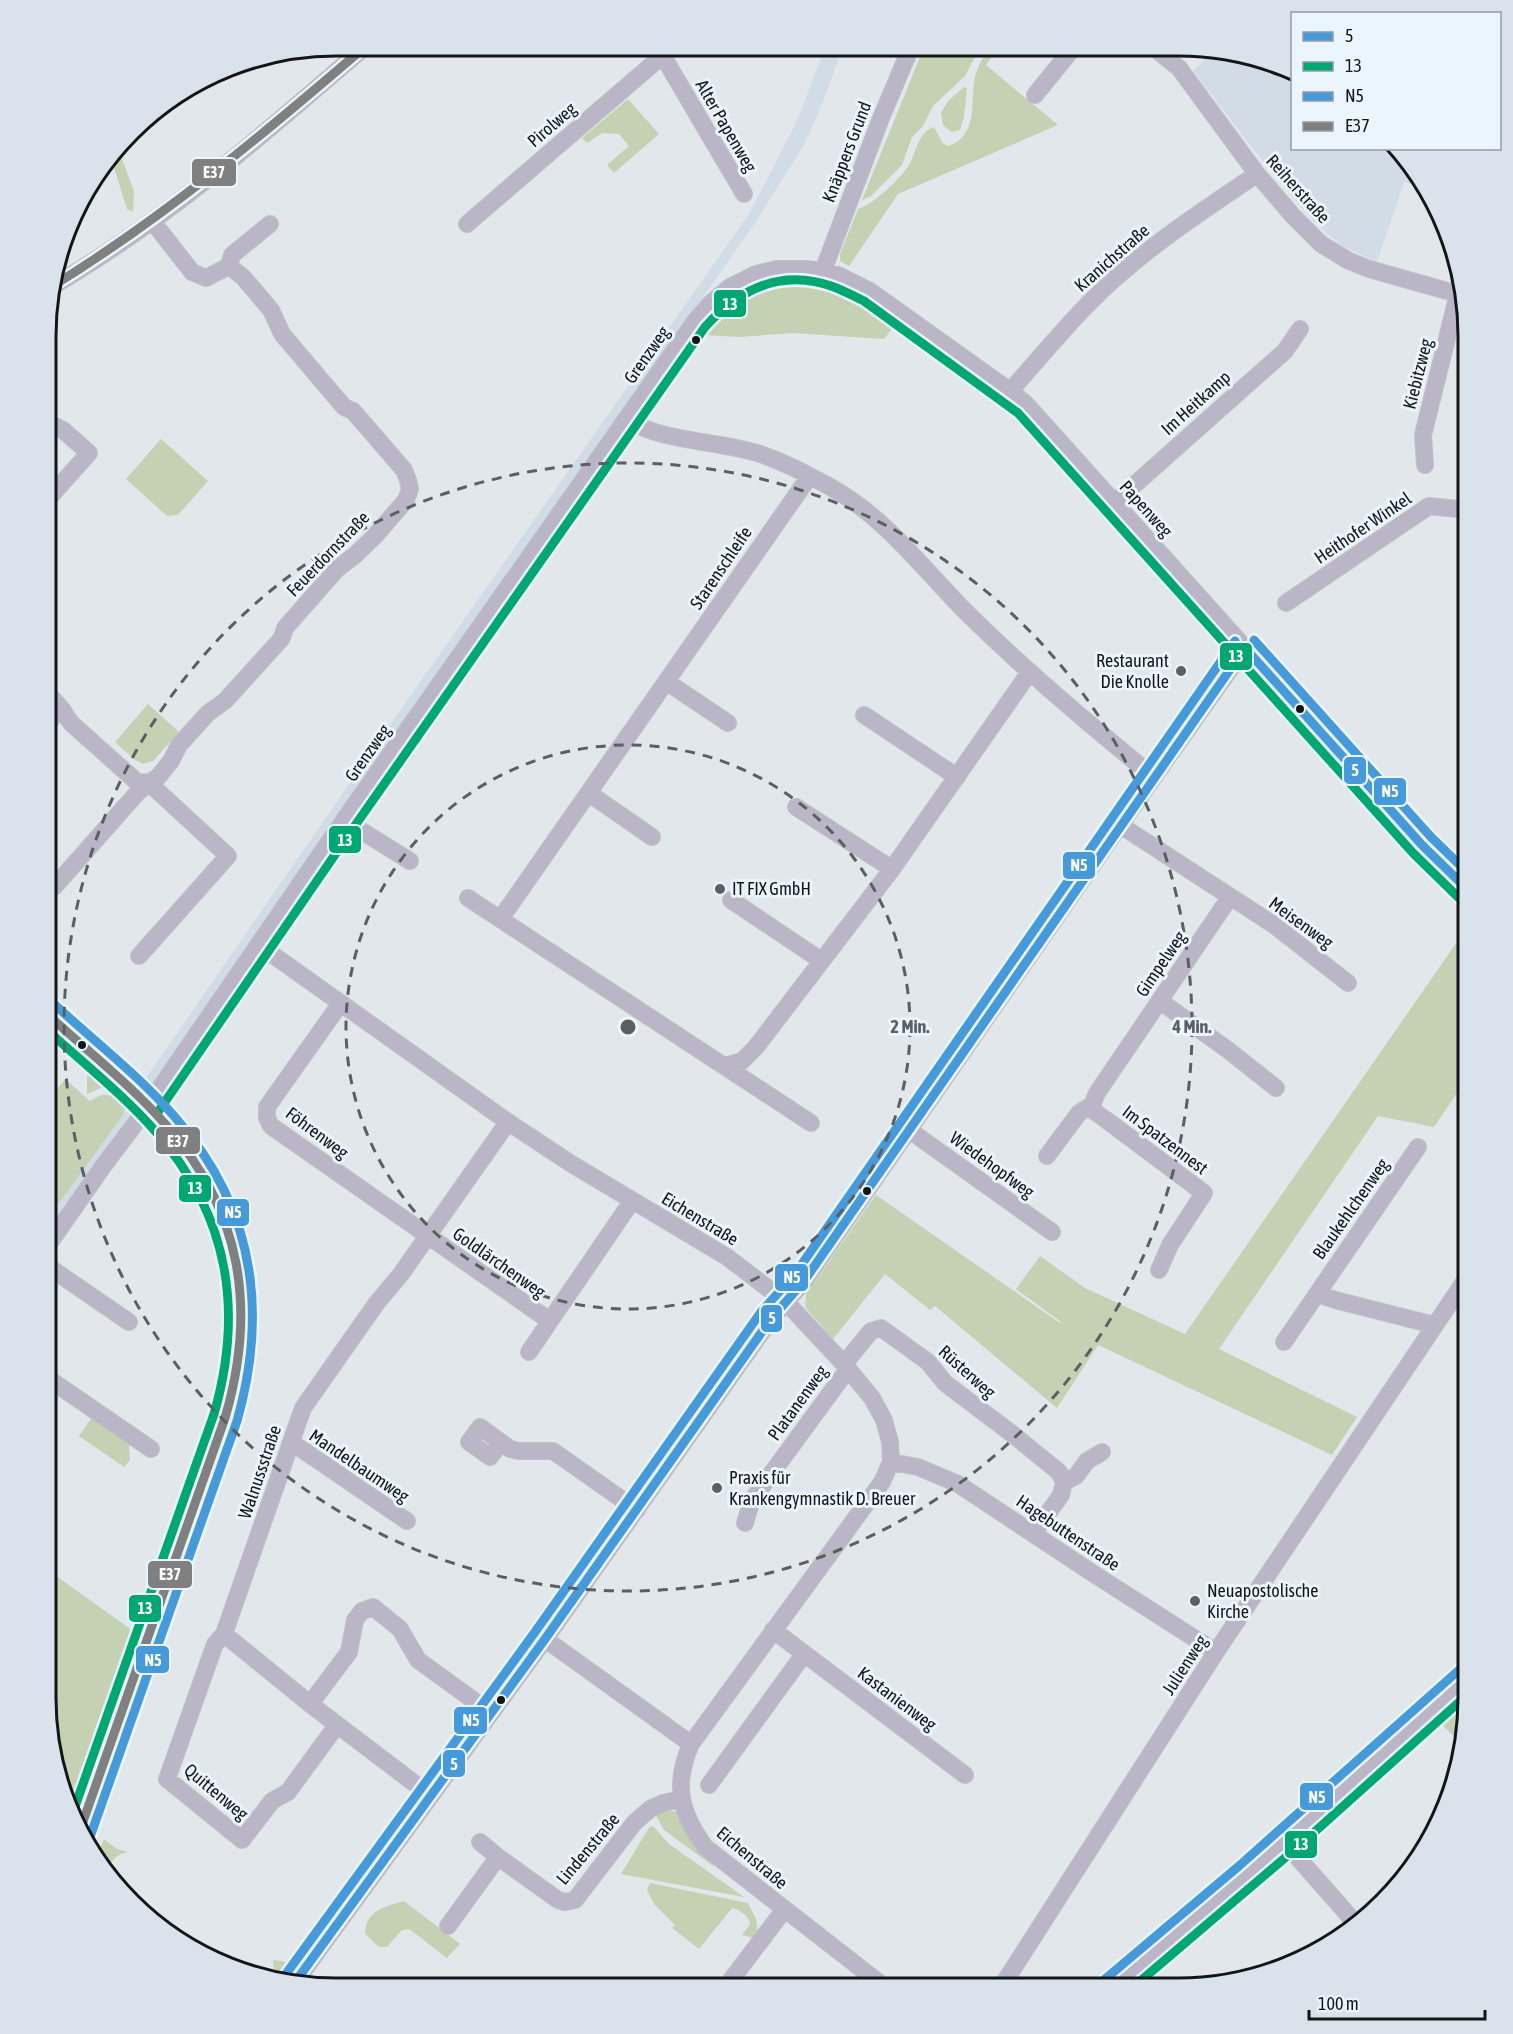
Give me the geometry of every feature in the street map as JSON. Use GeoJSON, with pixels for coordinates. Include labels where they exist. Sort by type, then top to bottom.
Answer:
{"type":"FeatureCollection","features":[{"type":"Feature","properties":{"kind":"street"},"geometry":{"type":"LineString","coordinates":[[61,281],[153,222],[205,183],[354,56]]}},
{"type":"Feature","properties":{"kind":"street","name":"Pirolweg"},"geometry":{"type":"LineString","coordinates":[[467,224],[654,56]]}},
{"type":"Feature","properties":{"kind":"street","name":"Alter Papenweg"},"geometry":{"type":"LineString","coordinates":[[663,56],[744,194]]}},
{"type":"Feature","properties":{"kind":"street","name":"Knäppers Grund"},"geometry":{"type":"LineString","coordinates":[[823,271],[907,56]]}},
{"type":"Feature","properties":{"kind":"street"},"geometry":{"type":"LineString","coordinates":[[1035,95],[1067,56]]}},
{"type":"Feature","properties":{"kind":"street","name":"Reiherstraße"},"geometry":{"type":"LineString","coordinates":[[1165,56],[1179,68],[1257,174],[1308,232],[1332,251],[1369,269],[1454,293]]}},
{"type":"Feature","properties":{"kind":"street","name":"Kranichstraße"},"geometry":{"type":"LineString","coordinates":[[1010,391],[1082,310],[1127,268],[1182,225],[1257,174]]}},
{"type":"Feature","properties":{"kind":"street"},"geometry":{"type":"LineString","coordinates":[[153,222],[192,272],[206,278],[229,266],[232,255],[270,224]]}},
{"type":"Feature","properties":{"kind":"street","name":"Feuerdornstraße"},"geometry":{"type":"LineString","coordinates":[[149,783],[164,769],[179,745],[208,713],[225,701],[282,638],[285,628],[337,569],[374,537],[406,500],[410,489],[404,471],[353,411],[344,407],[282,334],[271,310],[243,277],[229,266]]}},
{"type":"Feature","properties":{"kind":"street","name":"Papenweg"},"geometry":{"type":"LineString","coordinates":[[730,287],[756,274],[771,270],[793,268],[823,271],[840,276],[870,291],[1026,404],[1428,852],[1458,880]]}},
{"type":"Feature","properties":{"kind":"street","name":"Grenzweg"},"geometry":{"type":"LineString","coordinates":[[56,1234],[148,1106],[345,820],[696,320],[730,287]]}},
{"type":"Feature","properties":{"kind":"street","name":"Kiebitzweg"},"geometry":{"type":"LineString","coordinates":[[1425,465],[1423,435],[1456,304]]}},
{"type":"Feature","properties":{"kind":"street","name":"Im Heitkamp"},"geometry":{"type":"LineString","coordinates":[[1114,503],[1285,351],[1300,329]]}},
{"type":"Feature","properties":{"kind":"street"},"geometry":{"type":"LineString","coordinates":[[625,420],[655,433],[758,453],[786,464],[840,493],[879,522],[1029,674],[1154,777]]}},
{"type":"Feature","properties":{"kind":"street"},"geometry":{"type":"LineString","coordinates":[[56,426],[89,453],[56,490]]}},
{"type":"Feature","properties":{"kind":"street","name":"Starenschleife"},"geometry":{"type":"LineString","coordinates":[[501,918],[590,794],[809,477]]}},
{"type":"Feature","properties":{"kind":"street","name":"Heithofer Winkel"},"geometry":{"type":"LineString","coordinates":[[1286,603],[1429,506],[1458,509]]}},
{"type":"Feature","properties":{"kind":"street"},"geometry":{"type":"LineString","coordinates":[[300,1976],[545,1639],[771,1319],[804,1281],[1245,648]]}},
{"type":"Feature","properties":{"kind":"street"},"geometry":{"type":"LineString","coordinates":[[725,1066],[742,1061],[756,1047],[892,869],[1029,674]]}},
{"type":"Feature","properties":{"kind":"street"},"geometry":{"type":"LineString","coordinates":[[667,682],[728,723]]}},
{"type":"Feature","properties":{"kind":"street"},"geometry":{"type":"LineString","coordinates":[[56,703],[71,723],[137,782],[149,783],[228,856],[139,956]]}},
{"type":"Feature","properties":{"kind":"street"},"geometry":{"type":"LineString","coordinates":[[56,714],[61,708]]}},
{"type":"Feature","properties":{"kind":"street"},"geometry":{"type":"LineString","coordinates":[[864,715],[957,777]]}},
{"type":"Feature","properties":{"kind":"street"},"geometry":{"type":"LineString","coordinates":[[56,885],[138,792],[149,783]]}},
{"type":"Feature","properties":{"kind":"street"},"geometry":{"type":"LineString","coordinates":[[590,794],[652,837]]}},
{"type":"Feature","properties":{"kind":"street"},"geometry":{"type":"LineString","coordinates":[[796,807],[892,869]]}},
{"type":"Feature","properties":{"kind":"street"},"geometry":{"type":"LineString","coordinates":[[345,820],[410,861]]}},
{"type":"Feature","properties":{"kind":"street"},"geometry":{"type":"LineString","coordinates":[[1120,825],[1230,897]]}},
{"type":"Feature","properties":{"kind":"street","name":"Meisenweg"},"geometry":{"type":"LineString","coordinates":[[1230,897],[1274,925],[1348,983]]}},
{"type":"Feature","properties":{"kind":"street","name":"Gimpelweg"},"geometry":{"type":"LineString","coordinates":[[1047,1156],[1079,1113],[1092,1105],[1097,1093],[1230,897]]}},
{"type":"Feature","properties":{"kind":"street"},"geometry":{"type":"LineString","coordinates":[[468,898],[811,1123]]}},
{"type":"Feature","properties":{"kind":"street"},"geometry":{"type":"LineString","coordinates":[[731,900],[822,961]]}},
{"type":"Feature","properties":{"kind":"street","name":"Eichenstraße"},"geometry":{"type":"LineString","coordinates":[[259,945],[508,1122],[570,1163],[728,1257],[786,1302],[872,1398],[884,1420],[890,1442],[891,1462],[882,1482],[866,1508],[773,1630],[691,1744],[684,1760],[681,1799],[684,1812],[705,1847],[873,1978]]}},
{"type":"Feature","properties":{"kind":"street"},"geometry":{"type":"LineString","coordinates":[[1160,1001],[1276,1088]]}},
{"type":"Feature","properties":{"kind":"street","name":"Föhrenweg"},"geometry":{"type":"LineString","coordinates":[[340,1004],[267,1107],[267,1118],[271,1126],[427,1237]]}},
{"type":"Feature","properties":{"kind":"street"},"geometry":{"type":"LineString","coordinates":[[56,1022],[148,1106],[186,1149],[211,1189],[225,1222],[240,1287],[241,1316],[239,1354],[225,1418],[83,1821]]}},
{"type":"Feature","properties":{"kind":"street","name":"Im Spatzennest"},"geometry":{"type":"LineString","coordinates":[[1092,1105],[1095,1112],[1204,1193],[1170,1245],[1159,1270]]}},
{"type":"Feature","properties":{"kind":"street","name":"Walnussstraße"},"geometry":{"type":"LineString","coordinates":[[224,1634],[303,1408],[508,1122]]}},
{"type":"Feature","properties":{"kind":"street","name":"Wiedehopfweg"},"geometry":{"type":"LineString","coordinates":[[909,1130],[1052,1232]]}},
{"type":"Feature","properties":{"kind":"street","name":"Blaukehlchenweg"},"geometry":{"type":"LineString","coordinates":[[1284,1342],[1418,1147]]}},
{"type":"Feature","properties":{"kind":"street","name":"Goldlärchenweg"},"geometry":{"type":"LineString","coordinates":[[529,1353],[632,1201]]}},
{"type":"Feature","properties":{"kind":"street","name":"Goldlärchenweg"},"geometry":{"type":"LineString","coordinates":[[427,1237],[550,1321]]}},
{"type":"Feature","properties":{"kind":"street"},"geometry":{"type":"LineString","coordinates":[[56,1272],[129,1322]]}},
{"type":"Feature","properties":{"kind":"street","name":"Julienweg"},"geometry":{"type":"LineString","coordinates":[[1007,1978],[1216,1652],[1458,1290]]}},
{"type":"Feature","properties":{"kind":"street"},"geometry":{"type":"LineString","coordinates":[[1317,1293],[1335,1300],[1434,1325]]}},
{"type":"Feature","properties":{"kind":"street","name":"Rüsterweg"},"geometry":{"type":"LineString","coordinates":[[846,1367],[872,1331],[881,1328],[928,1362],[945,1383],[1059,1472],[1064,1482]]}},
{"type":"Feature","properties":{"kind":"street","name":"Platanenweg"},"geometry":{"type":"LineString","coordinates":[[745,1523],[752,1500],[846,1367]]}},
{"type":"Feature","properties":{"kind":"street"},"geometry":{"type":"LineString","coordinates":[[56,1384],[151,1449]]}},
{"type":"Feature","properties":{"kind":"street"},"geometry":{"type":"LineString","coordinates":[[501,1442],[510,1449],[519,1451],[553,1451],[637,1510]]}},
{"type":"Feature","properties":{"kind":"street","name":"Mandelbaumweg"},"geometry":{"type":"LineString","coordinates":[[290,1444],[300,1448],[407,1521]]}},
{"type":"Feature","properties":{"kind":"street"},"geometry":{"type":"LineString","coordinates":[[1034,1533],[1061,1495],[1064,1482],[1076,1476],[1087,1461],[1102,1452]]}},
{"type":"Feature","properties":{"kind":"street","name":"Hagebuttenstraße"},"geometry":{"type":"LineString","coordinates":[[891,1462],[918,1467],[958,1484],[1216,1652]]}},
{"type":"Feature","properties":{"kind":"street"},"geometry":{"type":"LineString","coordinates":[[310,1704],[349,1652],[355,1620],[362,1611],[373,1607],[400,1629],[418,1660],[491,1713]]}},
{"type":"Feature","properties":{"kind":"street"},"geometry":{"type":"LineString","coordinates":[[709,1785],[804,1654],[773,1630]]}},
{"type":"Feature","properties":{"kind":"street"},"geometry":{"type":"LineString","coordinates":[[224,1634],[310,1704],[431,1796]]}},
{"type":"Feature","properties":{"kind":"street","name":"Quittenweg"},"geometry":{"type":"LineString","coordinates":[[224,1634],[215,1644],[167,1779],[242,1840],[272,1801],[288,1792],[338,1725]]}},
{"type":"Feature","properties":{"kind":"street"},"geometry":{"type":"LineString","coordinates":[[545,1639],[691,1744]]}},
{"type":"Feature","properties":{"kind":"street","name":"Kastanienweg"},"geometry":{"type":"LineString","coordinates":[[804,1654],[965,1775]]}},
{"type":"Feature","properties":{"kind":"street"},"geometry":{"type":"LineString","coordinates":[[1125,1978],[1204,1914],[1458,1687]]}},
{"type":"Feature","properties":{"kind":"street","name":"Lindenstraße"},"geometry":{"type":"LineString","coordinates":[[480,1842],[558,1900],[566,1902],[575,1900],[634,1823],[650,1809],[681,1799]]}},
{"type":"Feature","properties":{"kind":"street"},"geometry":{"type":"LineString","coordinates":[[1285,1843],[1351,1918]]}},
{"type":"Feature","properties":{"kind":"street"},"geometry":{"type":"LineString","coordinates":[[448,1926],[498,1857]]}},
{"type":"Feature","properties":{"kind":"street"},"geometry":{"type":"LineString","coordinates":[[733,1978],[784,1910]]}},
{"type":"Feature","properties":{"kind":"shaded area"},"geometry":{"type":"Polygon","coordinates":[[[822,56],[839,56],[804,145],[757,220],[56,1224],[56,1207],[130,1106],[146,1078],[392,722],[749,214],[796,123],[822,56]]]}},
{"type":"Feature","properties":{"kind":"shaded area"},"geometry":{"type":"Polygon","coordinates":[[[1207,57],[1250,65],[1291,80],[1291,150],[1388,151],[1413,185],[1404,182],[1377,262],[1342,246],[1314,222],[1271,172],[1193,71],[1207,57]]]}},
{"type":"Feature","properties":{"kind":"green space"},"geometry":{"type":"Polygon","coordinates":[[[920,56],[975,56],[965,76],[933,106],[923,126],[912,137],[902,165],[871,196],[862,200],[920,56]]]}},
{"type":"Feature","properties":{"kind":"green space"},"geometry":{"type":"Polygon","coordinates":[[[984,56],[992,56],[986,65],[1058,125],[898,194],[849,266],[840,261],[840,254],[858,209],[880,196],[902,174],[925,133],[934,127],[943,144],[949,146],[964,135],[971,119],[974,82],[984,56]]]}},
{"type":"Feature","properties":{"kind":"green space"},"geometry":{"type":"Polygon","coordinates":[[[964,87],[967,88],[964,117],[960,130],[951,132],[943,125],[941,113],[948,101],[964,87]]]}},
{"type":"Feature","properties":{"kind":"green space"},"geometry":{"type":"Polygon","coordinates":[[[628,99],[659,134],[614,173],[607,165],[629,146],[619,134],[602,133],[587,143],[582,138],[628,99]]]}},
{"type":"Feature","properties":{"kind":"green space"},"geometry":{"type":"Polygon","coordinates":[[[121,156],[134,191],[133,212],[127,209],[113,165],[121,156]]]}},
{"type":"Feature","properties":{"kind":"green space"},"geometry":{"type":"Polygon","coordinates":[[[791,282],[822,284],[857,298],[896,324],[884,339],[792,333],[740,337],[703,335],[711,322],[729,303],[750,292],[791,282]]]}},
{"type":"Feature","properties":{"kind":"green space"},"geometry":{"type":"Polygon","coordinates":[[[161,439],[208,481],[178,515],[167,516],[126,479],[161,439]]]}},
{"type":"Feature","properties":{"kind":"green space"},"geometry":{"type":"Polygon","coordinates":[[[148,704],[179,732],[153,761],[143,764],[115,742],[148,704]]]}},
{"type":"Feature","properties":{"kind":"green space"},"geometry":{"type":"Polygon","coordinates":[[[1458,940],[1458,1092],[1434,1127],[1378,1116],[1219,1349],[1357,1417],[1332,1455],[1098,1345],[1057,1408],[935,1306],[930,1310],[885,1274],[833,1339],[805,1307],[806,1294],[876,1195],[1060,1323],[1016,1289],[1040,1256],[1085,1288],[1185,1334],[1458,940]]]}},
{"type":"Feature","properties":{"kind":"green space"},"geometry":{"type":"Polygon","coordinates":[[[87,1073],[97,1079],[103,1087],[87,1094],[87,1073]]]}},
{"type":"Feature","properties":{"kind":"green space"},"geometry":{"type":"Polygon","coordinates":[[[65,1079],[90,1101],[109,1095],[125,1107],[124,1114],[56,1207],[56,1090],[65,1079]]]}},
{"type":"Feature","properties":{"kind":"green space"},"geometry":{"type":"Polygon","coordinates":[[[688,1412],[692,1417],[647,1479],[648,1482],[638,1494],[632,1493],[688,1412]]]}},
{"type":"Feature","properties":{"kind":"green space"},"geometry":{"type":"Polygon","coordinates":[[[92,1417],[129,1443],[130,1460],[124,1467],[79,1436],[92,1417]]]}},
{"type":"Feature","properties":{"kind":"green space"},"geometry":{"type":"Polygon","coordinates":[[[622,1505],[628,1513],[591,1572],[579,1564],[622,1505]]]}},
{"type":"Feature","properties":{"kind":"green space"},"geometry":{"type":"Polygon","coordinates":[[[56,1576],[136,1633],[72,1793],[61,1753],[56,1716],[56,1576]]]}},
{"type":"Feature","properties":{"kind":"green space"},"geometry":{"type":"Polygon","coordinates":[[[1457,1707],[1455,1737],[1440,1723],[1457,1707]]]}},
{"type":"Feature","properties":{"kind":"green space"},"geometry":{"type":"Polygon","coordinates":[[[667,1810],[677,1812],[714,1860],[713,1866],[664,1830],[655,1814],[667,1810]]]}},
{"type":"Feature","properties":{"kind":"green space"},"geometry":{"type":"Polygon","coordinates":[[[650,1826],[654,1827],[669,1844],[744,1897],[621,1874],[650,1826]]]}},
{"type":"Feature","properties":{"kind":"green space"},"geometry":{"type":"Polygon","coordinates":[[[104,1839],[117,1849],[128,1852],[120,1855],[110,1864],[100,1849],[104,1839]]]}},
{"type":"Feature","properties":{"kind":"green space"},"geometry":{"type":"Polygon","coordinates":[[[650,1883],[748,1903],[756,1919],[758,1934],[754,1938],[742,1935],[750,1924],[748,1918],[732,1908],[699,1949],[672,1928],[675,1925],[654,1904],[647,1890],[650,1883]]]}},
{"type":"Feature","properties":{"kind":"green space"},"geometry":{"type":"Polygon","coordinates":[[[404,1901],[460,1944],[447,1958],[409,1929],[402,1930],[387,1947],[379,1947],[365,1934],[368,1920],[372,1915],[383,1908],[404,1901]]]}},
{"type":"Feature","properties":{"kind":"green space"},"geometry":{"type":"Polygon","coordinates":[[[273,1960],[304,1965],[298,1976],[274,1971],[273,1960]]]}},
{"type":"Feature","properties":{"kind":"transit line","name":"E37"},"geometry":{"type":"LineString","coordinates":[[61,280],[174,203],[291,110],[354,56]]}},
{"type":"Feature","properties":{"kind":"transit line","name":"13"},"geometry":{"type":"LineString","coordinates":[[158,1112],[354,827],[705,327],[718,313],[747,292],[780,281],[815,282],[834,287],[864,301],[1018,413],[1413,853],[1458,897]]}},
{"type":"Feature","properties":{"kind":"transit line","name":"N5"},"geometry":{"type":"LineString","coordinates":[[1254,640],[1431,837],[1458,863]]}},
{"type":"Feature","properties":{"kind":"transit line","name":"N5"},"geometry":{"type":"LineString","coordinates":[[286,1974],[535,1632],[761,1312],[795,1274],[1235,641]]}},
{"type":"Feature","properties":{"kind":"transit line","name":"5"},"geometry":{"type":"LineString","coordinates":[[1245,648],[1422,845],[1458,880]]}},
{"type":"Feature","properties":{"kind":"transit line","name":"5"},"geometry":{"type":"LineString","coordinates":[[300,1976],[545,1639],[771,1319],[804,1281],[1245,648]]}},
{"type":"Feature","properties":{"kind":"transit line","name":"N5"},"geometry":{"type":"LineString","coordinates":[[56,1006],[146,1086],[201,1150],[222,1185],[237,1222],[247,1260],[252,1298],[252,1338],[247,1379],[237,1421],[91,1834]]}},
{"type":"Feature","properties":{"kind":"transit line","name":"E37"},"geometry":{"type":"LineString","coordinates":[[56,1022],[138,1095],[192,1158],[212,1192],[227,1227],[236,1263],[240,1300],[240,1338],[235,1378],[225,1418],[83,1821]]}},
{"type":"Feature","properties":{"kind":"transit line","name":"13"},"geometry":{"type":"LineString","coordinates":[[56,1038],[130,1105],[156,1132],[181,1164],[200,1197],[214,1231],[224,1266],[228,1301],[228,1338],[214,1414],[76,1803]]}},
{"type":"Feature","properties":{"kind":"transit line","name":"N5"},"geometry":{"type":"LineString","coordinates":[[1106,1978],[1239,1866],[1458,1671]]}},
{"type":"Feature","properties":{"kind":"transit line","name":"13"},"geometry":{"type":"LineString","coordinates":[[1144,1978],[1300,1845],[1458,1703]]}},
{"type":"Feature","properties":{"kind":"place","name":"Restaurant Die Knolle"},"geometry":{"type":"Point","coordinates":[1181,671]}},
{"type":"Feature","properties":{"kind":"place","name":"IT FIX GmbH"},"geometry":{"type":"Point","coordinates":[720,889]}},
{"type":"Feature","properties":{"kind":"place","name":"Praxis für Krankengymnastik D. Breuer"},"geometry":{"type":"Point","coordinates":[717,1488]}},
{"type":"Feature","properties":{"kind":"place","name":"Neuapostolische Kirche"},"geometry":{"type":"Point","coordinates":[1195,1601]}}]}
